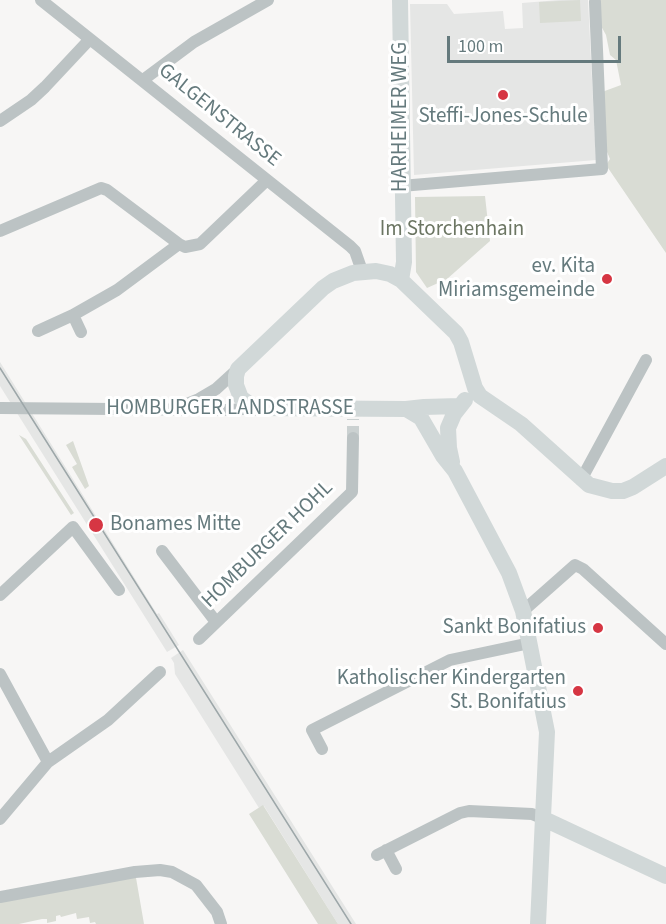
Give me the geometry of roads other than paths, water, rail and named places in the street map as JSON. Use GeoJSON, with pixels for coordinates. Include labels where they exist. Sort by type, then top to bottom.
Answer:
{"type":"FeatureCollection","features":[{"type":"Feature","properties":{"kind":"street","name":"GALGENSTRASSE"},"geometry":{"type":"LineString","coordinates":[[41,0],[350,246],[355,251],[362,271]]}},
{"type":"Feature","properties":{"kind":"street"},"geometry":{"type":"LineString","coordinates":[[143,80],[194,42],[268,0]]}},
{"type":"Feature","properties":{"kind":"street","name":"HARHEIMER WEG"},"geometry":{"type":"LineString","coordinates":[[400,0],[401,186],[404,261],[401,280]]}},
{"type":"Feature","properties":{"kind":"street"},"geometry":{"type":"LineString","coordinates":[[401,186],[602,169],[595,2]]}},
{"type":"Feature","properties":{"kind":"street"},"geometry":{"type":"LineString","coordinates":[[0,121],[32,100],[90,39]]}},
{"type":"Feature","properties":{"kind":"street"},"geometry":{"type":"LineString","coordinates":[[0,231],[101,188],[107,190],[179,244],[185,247],[201,244],[267,180]]}},
{"type":"Feature","properties":{"kind":"street"},"geometry":{"type":"LineString","coordinates":[[38,331],[73,315],[117,290],[179,244]]}},
{"type":"Feature","properties":{"kind":"street"},"geometry":{"type":"LineString","coordinates":[[175,408],[199,399],[216,389],[323,288],[343,276],[362,271],[390,274],[401,280],[456,333],[475,388],[488,403],[521,424],[581,480],[600,489],[623,491],[666,466]]}},
{"type":"Feature","properties":{"kind":"street"},"geometry":{"type":"LineString","coordinates":[[73,315],[81,332]]}},
{"type":"Feature","properties":{"kind":"street"},"geometry":{"type":"LineString","coordinates":[[581,480],[646,360]]}},
{"type":"Feature","properties":{"kind":"street"},"geometry":{"type":"LineString","coordinates":[[238,369],[236,376],[238,392],[246,403],[255,408]]}},
{"type":"Feature","properties":{"kind":"street"},"geometry":{"type":"LineString","coordinates":[[455,471],[448,448],[448,428],[459,406],[475,388]]}},
{"type":"Feature","properties":{"kind":"street","name":"HOMBURGER LANDSTRASSE"},"geometry":{"type":"LineString","coordinates":[[0,408],[230,410],[255,408],[353,414],[424,406],[459,406]]}},
{"type":"Feature","properties":{"kind":"street"},"geometry":{"type":"LineString","coordinates":[[406,409],[421,418],[443,456],[455,471],[509,573],[523,611],[548,732],[538,924]]}},
{"type":"Feature","properties":{"kind":"street","name":"HOMBURGER HOHL"},"geometry":{"type":"LineString","coordinates":[[199,639],[352,492],[353,438]]}},
{"type":"Feature","properties":{"kind":"street"},"geometry":{"type":"LineString","coordinates":[[0,595],[73,526],[119,590]]}},
{"type":"Feature","properties":{"kind":"street"},"geometry":{"type":"LineString","coordinates":[[162,551],[216,622]]}},
{"type":"Feature","properties":{"kind":"street"},"geometry":{"type":"LineString","coordinates":[[523,611],[575,565],[583,569],[666,645]]}},
{"type":"Feature","properties":{"kind":"street"},"geometry":{"type":"LineString","coordinates":[[322,749],[312,730],[450,660],[530,643]]}},
{"type":"Feature","properties":{"kind":"street"},"geometry":{"type":"LineString","coordinates":[[0,819],[48,762],[108,720],[160,672]]}},
{"type":"Feature","properties":{"kind":"street"},"geometry":{"type":"LineString","coordinates":[[0,674],[48,762]]}},
{"type":"Feature","properties":{"kind":"street"},"geometry":{"type":"LineString","coordinates":[[396,869],[382,853],[460,813],[469,811],[532,814],[666,876]]}},
{"type":"Feature","properties":{"kind":"street"},"geometry":{"type":"LineString","coordinates":[[0,897],[135,872],[160,870],[172,872],[196,885],[217,912],[221,924]]}},
{"type":"Feature","properties":{"kind":"tunnel"},"geometry":{"type":"LineString","coordinates":[[353,419],[353,438]]}},
{"type":"Feature","properties":{"kind":"tram line"},"geometry":{"type":"LineString","coordinates":[[0,368],[351,924]]}},
{"type":"Feature","properties":{"kind":"place","name":"Steffi-Jones-Schule"},"geometry":{"type":"Point","coordinates":[503,95]}},
{"type":"Feature","properties":{"kind":"place","name":"ev. Kita Miriamsgemeinde"},"geometry":{"type":"Point","coordinates":[607,279]}},
{"type":"Feature","properties":{"kind":"place","name":"Bonames Mitte"},"geometry":{"type":"Point","coordinates":[96,525]}},
{"type":"Feature","properties":{"kind":"place","name":"Sankt Bonifatius"},"geometry":{"type":"Point","coordinates":[598,628]}},
{"type":"Feature","properties":{"kind":"place","name":"Katholischer Kindergarten St. Bonifatius"},"geometry":{"type":"Point","coordinates":[578,691]}},
{"type":"Feature","properties":{"kind":"park label","name":"Im Storchenhain"},"geometry":{"type":"Point","coordinates":[452,230]}}]}
